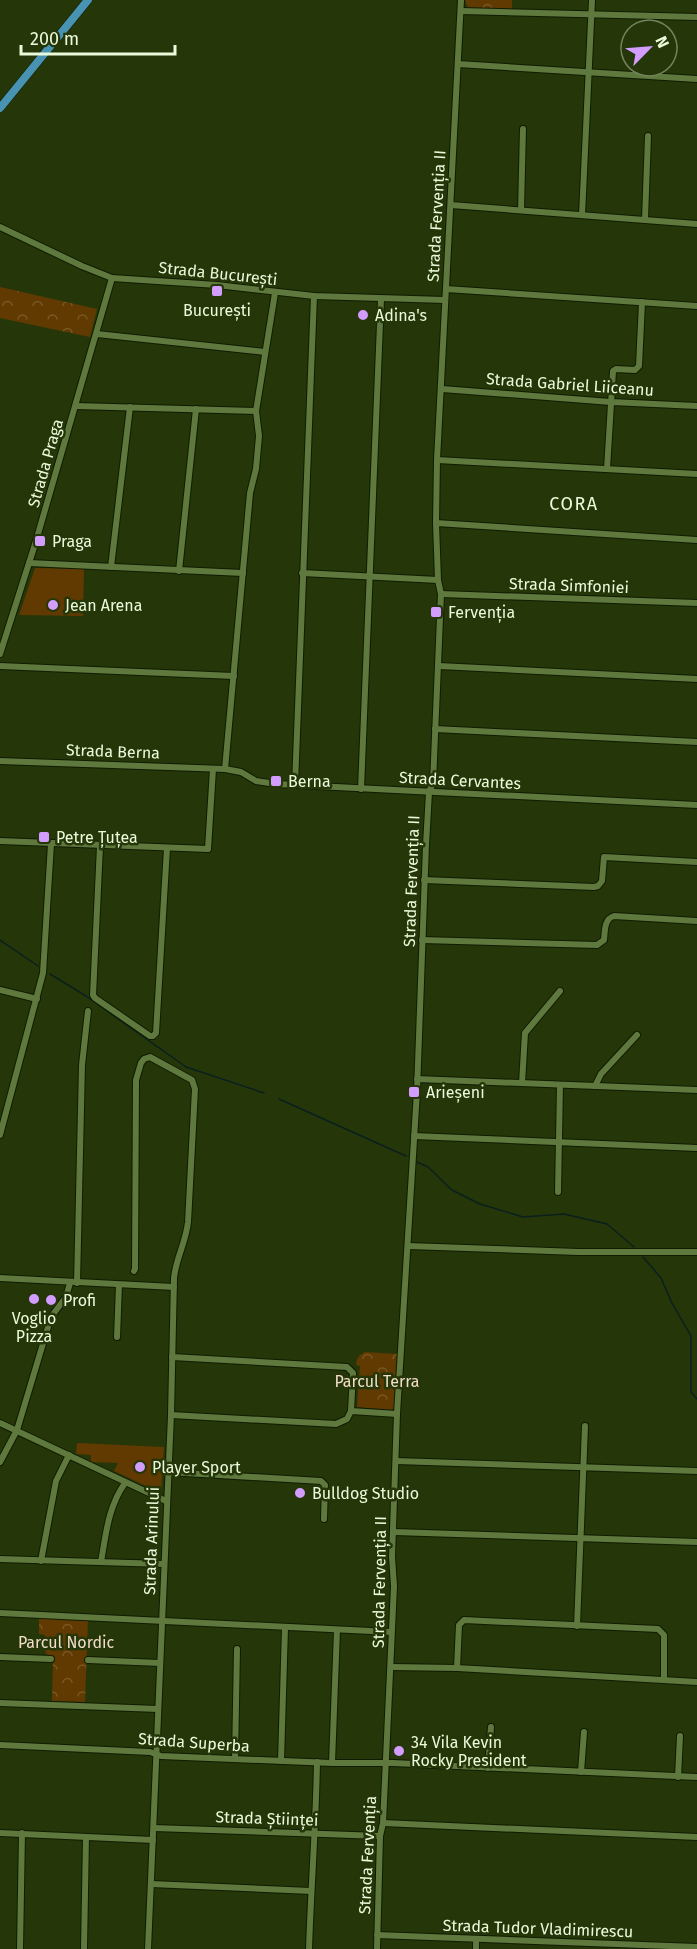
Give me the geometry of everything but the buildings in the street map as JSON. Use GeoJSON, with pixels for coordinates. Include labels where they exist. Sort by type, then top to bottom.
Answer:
{"type":"FeatureCollection","features":[{"type":"Feature","properties":{"kind":"main road"},"geometry":{"type":"LineString","coordinates":[[0,108],[88,0]]}},
{"type":"Feature","properties":{"kind":"street","name":"Strada Fervenția II"},"geometry":{"type":"LineString","coordinates":[[386,1763],[394,1586],[392,1557],[398,1414],[417,1079],[424,880],[429,792],[433,783],[439,666],[441,594],[438,580],[436,524],[437,460],[461,0]]}},
{"type":"Feature","properties":{"kind":"street"},"geometry":{"type":"LineString","coordinates":[[582,215],[592,0]]}},
{"type":"Feature","properties":{"kind":"street"},"geometry":{"type":"LineString","coordinates":[[461,11],[697,17]]}},
{"type":"Feature","properties":{"kind":"street"},"geometry":{"type":"LineString","coordinates":[[458,64],[697,79]]}},
{"type":"Feature","properties":{"kind":"street"},"geometry":{"type":"LineString","coordinates":[[521,210],[523,129]]}},
{"type":"Feature","properties":{"kind":"street"},"geometry":{"type":"LineString","coordinates":[[645,219],[648,136]]}},
{"type":"Feature","properties":{"kind":"street"},"geometry":{"type":"LineString","coordinates":[[451,205],[697,224]]}},
{"type":"Feature","properties":{"kind":"street","name":"Strada București"},"geometry":{"type":"LineString","coordinates":[[0,227],[112,278],[217,285],[314,296],[445,300]]}},
{"type":"Feature","properties":{"kind":"street","name":"Strada Praga"},"geometry":{"type":"LineString","coordinates":[[0,654],[76,406],[112,278]]}},
{"type":"Feature","properties":{"kind":"street"},"geometry":{"type":"LineString","coordinates":[[446,289],[697,306]]}},
{"type":"Feature","properties":{"kind":"street"},"geometry":{"type":"LineString","coordinates":[[225,769],[250,493],[259,436],[256,411],[275,292]]}},
{"type":"Feature","properties":{"kind":"street"},"geometry":{"type":"LineString","coordinates":[[295,785],[314,296]]}},
{"type":"Feature","properties":{"kind":"street"},"geometry":{"type":"LineString","coordinates":[[361,789],[381,299]]}},
{"type":"Feature","properties":{"kind":"street"},"geometry":{"type":"LineString","coordinates":[[608,469],[614,370],[635,369],[639,366],[642,302]]}},
{"type":"Feature","properties":{"kind":"street"},"geometry":{"type":"LineString","coordinates":[[97,334],[265,352]]}},
{"type":"Feature","properties":{"kind":"street","name":"Strada Gabriel Liiceanu"},"geometry":{"type":"LineString","coordinates":[[442,388],[611,402],[697,406]]}},
{"type":"Feature","properties":{"kind":"street"},"geometry":{"type":"LineString","coordinates":[[76,406],[256,411]]}},
{"type":"Feature","properties":{"kind":"street"},"geometry":{"type":"LineString","coordinates":[[111,567],[130,407]]}},
{"type":"Feature","properties":{"kind":"street"},"geometry":{"type":"LineString","coordinates":[[179,570],[196,409]]}},
{"type":"Feature","properties":{"kind":"street"},"geometry":{"type":"LineString","coordinates":[[437,460],[697,474]]}},
{"type":"Feature","properties":{"kind":"street"},"geometry":{"type":"LineString","coordinates":[[436,524],[697,540]]}},
{"type":"Feature","properties":{"kind":"street"},"geometry":{"type":"LineString","coordinates":[[29,562],[243,573]]}},
{"type":"Feature","properties":{"kind":"street"},"geometry":{"type":"LineString","coordinates":[[302,573],[438,580]]}},
{"type":"Feature","properties":{"kind":"street","name":"Strada Simfoniei"},"geometry":{"type":"LineString","coordinates":[[441,594],[697,603]]}},
{"type":"Feature","properties":{"kind":"street"},"geometry":{"type":"LineString","coordinates":[[0,666],[234,676]]}},
{"type":"Feature","properties":{"kind":"street"},"geometry":{"type":"LineString","coordinates":[[439,666],[697,679]]}},
{"type":"Feature","properties":{"kind":"street"},"geometry":{"type":"LineString","coordinates":[[435,729],[697,742]]}},
{"type":"Feature","properties":{"kind":"street","name":"Strada Berna"},"geometry":{"type":"LineString","coordinates":[[0,761],[225,769]]}},
{"type":"Feature","properties":{"kind":"street"},"geometry":{"type":"LineString","coordinates":[[0,841],[208,849],[213,769]]}},
{"type":"Feature","properties":{"kind":"street","name":"Strada Cervantes"},"geometry":{"type":"LineString","coordinates":[[225,769],[241,772],[256,781],[295,785],[697,805]]}},
{"type":"Feature","properties":{"kind":"street"},"geometry":{"type":"LineString","coordinates":[[0,1135],[43,969],[51,844]]}},
{"type":"Feature","properties":{"kind":"street"},"geometry":{"type":"LineString","coordinates":[[100,846],[93,995],[150,1036],[156,1033],[167,848]]}},
{"type":"Feature","properties":{"kind":"street"},"geometry":{"type":"LineString","coordinates":[[424,880],[594,887],[602,881],[604,857],[697,862]]}},
{"type":"Feature","properties":{"kind":"street"},"geometry":{"type":"LineString","coordinates":[[422,940],[597,945],[604,940],[606,922],[614,916],[697,921]]}},
{"type":"Feature","properties":{"kind":"street"},"geometry":{"type":"LineString","coordinates":[[0,990],[37,999]]}},
{"type":"Feature","properties":{"kind":"street"},"geometry":{"type":"LineString","coordinates":[[522,1083],[525,1033],[560,991]]}},
{"type":"Feature","properties":{"kind":"street"},"geometry":{"type":"LineString","coordinates":[[0,1462],[17,1430],[51,1317],[74,1283],[82,1065],[88,1011]]}},
{"type":"Feature","properties":{"kind":"street"},"geometry":{"type":"LineString","coordinates":[[595,1086],[601,1074],[637,1035]]}},
{"type":"Feature","properties":{"kind":"street","name":"Strada Arinului"},"geometry":{"type":"LineString","coordinates":[[133,1285],[140,1081],[138,1077],[141,1064],[148,1057],[192,1080],[195,1085],[188,1222],[186,1236],[175,1265],[171,1415],[148,1949]]}},
{"type":"Feature","properties":{"kind":"street"},"geometry":{"type":"LineString","coordinates":[[417,1079],[697,1090]]}},
{"type":"Feature","properties":{"kind":"street"},"geometry":{"type":"LineString","coordinates":[[558,1192],[560,1085]]}},
{"type":"Feature","properties":{"kind":"street"},"geometry":{"type":"LineString","coordinates":[[414,1136],[697,1148]]}},
{"type":"Feature","properties":{"kind":"street"},"geometry":{"type":"LineString","coordinates":[[408,1246],[578,1252],[697,1252]]}},
{"type":"Feature","properties":{"kind":"street"},"geometry":{"type":"LineString","coordinates":[[0,1278],[174,1287]]}},
{"type":"Feature","properties":{"kind":"street"},"geometry":{"type":"LineString","coordinates":[[117,1336],[118,1285]]}},
{"type":"Feature","properties":{"kind":"street"},"geometry":{"type":"LineString","coordinates":[[171,1415],[336,1424],[347,1419],[351,1411],[353,1373],[347,1367],[172,1357]]}},
{"type":"Feature","properties":{"kind":"street"},"geometry":{"type":"LineString","coordinates":[[351,1411],[398,1414]]}},
{"type":"Feature","properties":{"kind":"street"},"geometry":{"type":"LineString","coordinates":[[0,1423],[166,1501]]}},
{"type":"Feature","properties":{"kind":"street"},"geometry":{"type":"LineString","coordinates":[[577,1626],[585,1426]]}},
{"type":"Feature","properties":{"kind":"street"},"geometry":{"type":"LineString","coordinates":[[41,1561],[56,1481],[69,1455]]}},
{"type":"Feature","properties":{"kind":"street"},"geometry":{"type":"LineString","coordinates":[[396,1461],[697,1471]]}},
{"type":"Feature","properties":{"kind":"street"},"geometry":{"type":"LineString","coordinates":[[168,1472],[321,1481],[325,1485],[324,1519]]}},
{"type":"Feature","properties":{"kind":"street"},"geometry":{"type":"LineString","coordinates":[[101,1562],[110,1509],[125,1483]]}},
{"type":"Feature","properties":{"kind":"street"},"geometry":{"type":"LineString","coordinates":[[394,1532],[697,1542]]}},
{"type":"Feature","properties":{"kind":"street"},"geometry":{"type":"LineString","coordinates":[[0,1558],[164,1564]]}},
{"type":"Feature","properties":{"kind":"street"},"geometry":{"type":"LineString","coordinates":[[0,1613],[392,1632]]}},
{"type":"Feature","properties":{"kind":"street"},"geometry":{"type":"LineString","coordinates":[[456,1668],[459,1625],[464,1620],[658,1629],[664,1635],[663,1679]]}},
{"type":"Feature","properties":{"kind":"street"},"geometry":{"type":"LineString","coordinates":[[281,1761],[285,1628]]}},
{"type":"Feature","properties":{"kind":"street"},"geometry":{"type":"LineString","coordinates":[[332,1763],[337,1630]]}},
{"type":"Feature","properties":{"kind":"street"},"geometry":{"type":"LineString","coordinates":[[235,1759],[237,1649]]}},
{"type":"Feature","properties":{"kind":"street"},"geometry":{"type":"LineString","coordinates":[[0,1657],[51,1659]]}},
{"type":"Feature","properties":{"kind":"street"},"geometry":{"type":"LineString","coordinates":[[88,1660],[160,1663]]}},
{"type":"Feature","properties":{"kind":"street"},"geometry":{"type":"LineString","coordinates":[[391,1667],[456,1668],[697,1682]]}},
{"type":"Feature","properties":{"kind":"street"},"geometry":{"type":"LineString","coordinates":[[0,1703],[158,1709]]}},
{"type":"Feature","properties":{"kind":"street"},"geometry":{"type":"LineString","coordinates":[[488,1768],[491,1727]]}},
{"type":"Feature","properties":{"kind":"street"},"geometry":{"type":"LineString","coordinates":[[581,1772],[584,1732]]}},
{"type":"Feature","properties":{"kind":"street"},"geometry":{"type":"LineString","coordinates":[[678,1777],[680,1736]]}},
{"type":"Feature","properties":{"kind":"street","name":"Strada Superba"},"geometry":{"type":"LineString","coordinates":[[0,1745],[150,1752],[157,1755],[235,1759],[386,1763],[697,1777]]}},
{"type":"Feature","properties":{"kind":"street"},"geometry":{"type":"LineString","coordinates":[[309,1949],[316,1833],[317,1762]]}},
{"type":"Feature","properties":{"kind":"street","name":"Strada Fervenția"},"geometry":{"type":"LineString","coordinates":[[377,1949],[380,1836],[383,1823],[386,1763]]}},
{"type":"Feature","properties":{"kind":"street"},"geometry":{"type":"LineString","coordinates":[[383,1823],[697,1837]]}},
{"type":"Feature","properties":{"kind":"street","name":"Strada Științei"},"geometry":{"type":"LineString","coordinates":[[154,1828],[380,1836]]}},
{"type":"Feature","properties":{"kind":"street"},"geometry":{"type":"LineString","coordinates":[[0,1833],[153,1840]]}},
{"type":"Feature","properties":{"kind":"street"},"geometry":{"type":"LineString","coordinates":[[20,1949],[22,1833]]}},
{"type":"Feature","properties":{"kind":"street"},"geometry":{"type":"LineString","coordinates":[[84,1949],[86,1837]]}},
{"type":"Feature","properties":{"kind":"street"},"geometry":{"type":"LineString","coordinates":[[151,1884],[311,1891]]}},
{"type":"Feature","properties":{"kind":"street","name":"Strada Tudor Vladimirescu"},"geometry":{"type":"LineString","coordinates":[[377,1935],[578,1946],[697,1947]]}},
{"type":"Feature","properties":{"kind":"street"},"geometry":{"type":"LineString","coordinates":[[476,1939],[476,1949]]}},
{"type":"Feature","properties":{"kind":"green space"},"geometry":{"type":"Polygon","coordinates":[[[465,0],[512,0],[512,9],[468,8],[465,0]]]}},
{"type":"Feature","properties":{"kind":"green space"},"geometry":{"type":"Polygon","coordinates":[[[0,287],[97,309],[90,337],[0,318],[0,287]]]}},
{"type":"Feature","properties":{"kind":"green space"},"geometry":{"type":"Polygon","coordinates":[[[35,568],[84,569],[83,616],[19,615],[35,568]]]}},
{"type":"Feature","properties":{"kind":"green space","name":"Parcul Terra"},"geometry":{"type":"Polygon","coordinates":[[[365,1352],[398,1354],[394,1408],[391,1410],[357,1407],[360,1366],[356,1363],[358,1357],[365,1352]]]}},
{"type":"Feature","properties":{"kind":"green space","name":"Player Sport"},"geometry":{"type":"Polygon","coordinates":[[[77,1443],[164,1447],[161,1493],[114,1471],[118,1463],[91,1462],[91,1455],[76,1454],[77,1443]]]}},
{"type":"Feature","properties":{"kind":"green space","name":"Parcul Nordic"},"geometry":{"type":"Polygon","coordinates":[[[39,1618],[88,1619],[85,1702],[52,1701],[53,1657],[45,1652],[45,1635],[39,1634],[39,1618]]]}},
{"type":"Feature","properties":{"kind":"waterway"},"geometry":{"type":"LineString","coordinates":[[0,940],[38,966]]}},
{"type":"Feature","properties":{"kind":"waterway"},"geometry":{"type":"LineString","coordinates":[[50,974],[86,996],[186,1067],[264,1093]]}},
{"type":"Feature","properties":{"kind":"waterway"},"geometry":{"type":"LineString","coordinates":[[279,1099],[406,1156]]}},
{"type":"Feature","properties":{"kind":"waterway"},"geometry":{"type":"LineString","coordinates":[[417,1162],[428,1167],[452,1190],[480,1204],[523,1217],[564,1214],[607,1224],[634,1247]]}},
{"type":"Feature","properties":{"kind":"waterway"},"geometry":{"type":"LineString","coordinates":[[643,1257],[661,1278],[691,1336],[691,1392],[697,1399]]}},
{"type":"Feature","properties":{"kind":"place","name":"București"},"geometry":{"type":"Point","coordinates":[217,291]}},
{"type":"Feature","properties":{"kind":"place","name":"Adina's"},"geometry":{"type":"Point","coordinates":[363,315]}},
{"type":"Feature","properties":{"kind":"place","name":"Praga"},"geometry":{"type":"Point","coordinates":[40,541]}},
{"type":"Feature","properties":{"kind":"place","name":"Jean Arena"},"geometry":{"type":"Point","coordinates":[53,605]}},
{"type":"Feature","properties":{"kind":"place","name":"Fervenția"},"geometry":{"type":"Point","coordinates":[436,612]}},
{"type":"Feature","properties":{"kind":"place","name":"Berna"},"geometry":{"type":"Point","coordinates":[276,781]}},
{"type":"Feature","properties":{"kind":"place","name":"Petre Țuțea"},"geometry":{"type":"Point","coordinates":[44,837]}},
{"type":"Feature","properties":{"kind":"place","name":"Arieșeni"},"geometry":{"type":"Point","coordinates":[414,1092]}},
{"type":"Feature","properties":{"kind":"place","name":"Voglio Pizza"},"geometry":{"type":"Point","coordinates":[34,1299]}},
{"type":"Feature","properties":{"kind":"place","name":"Profi"},"geometry":{"type":"Point","coordinates":[51,1300]}},
{"type":"Feature","properties":{"kind":"place","name":"Player Sport"},"geometry":{"type":"Point","coordinates":[140,1467]}},
{"type":"Feature","properties":{"kind":"place","name":"Bulldog Studio"},"geometry":{"type":"Point","coordinates":[300,1493]}},
{"type":"Feature","properties":{"kind":"place","name":"34 Vila Kevin Rocky President"},"geometry":{"type":"Point","coordinates":[399,1751]}},
{"type":"Feature","properties":{"kind":"district","name":"CORA"},"geometry":{"type":"Point","coordinates":[574,504]}}]}
